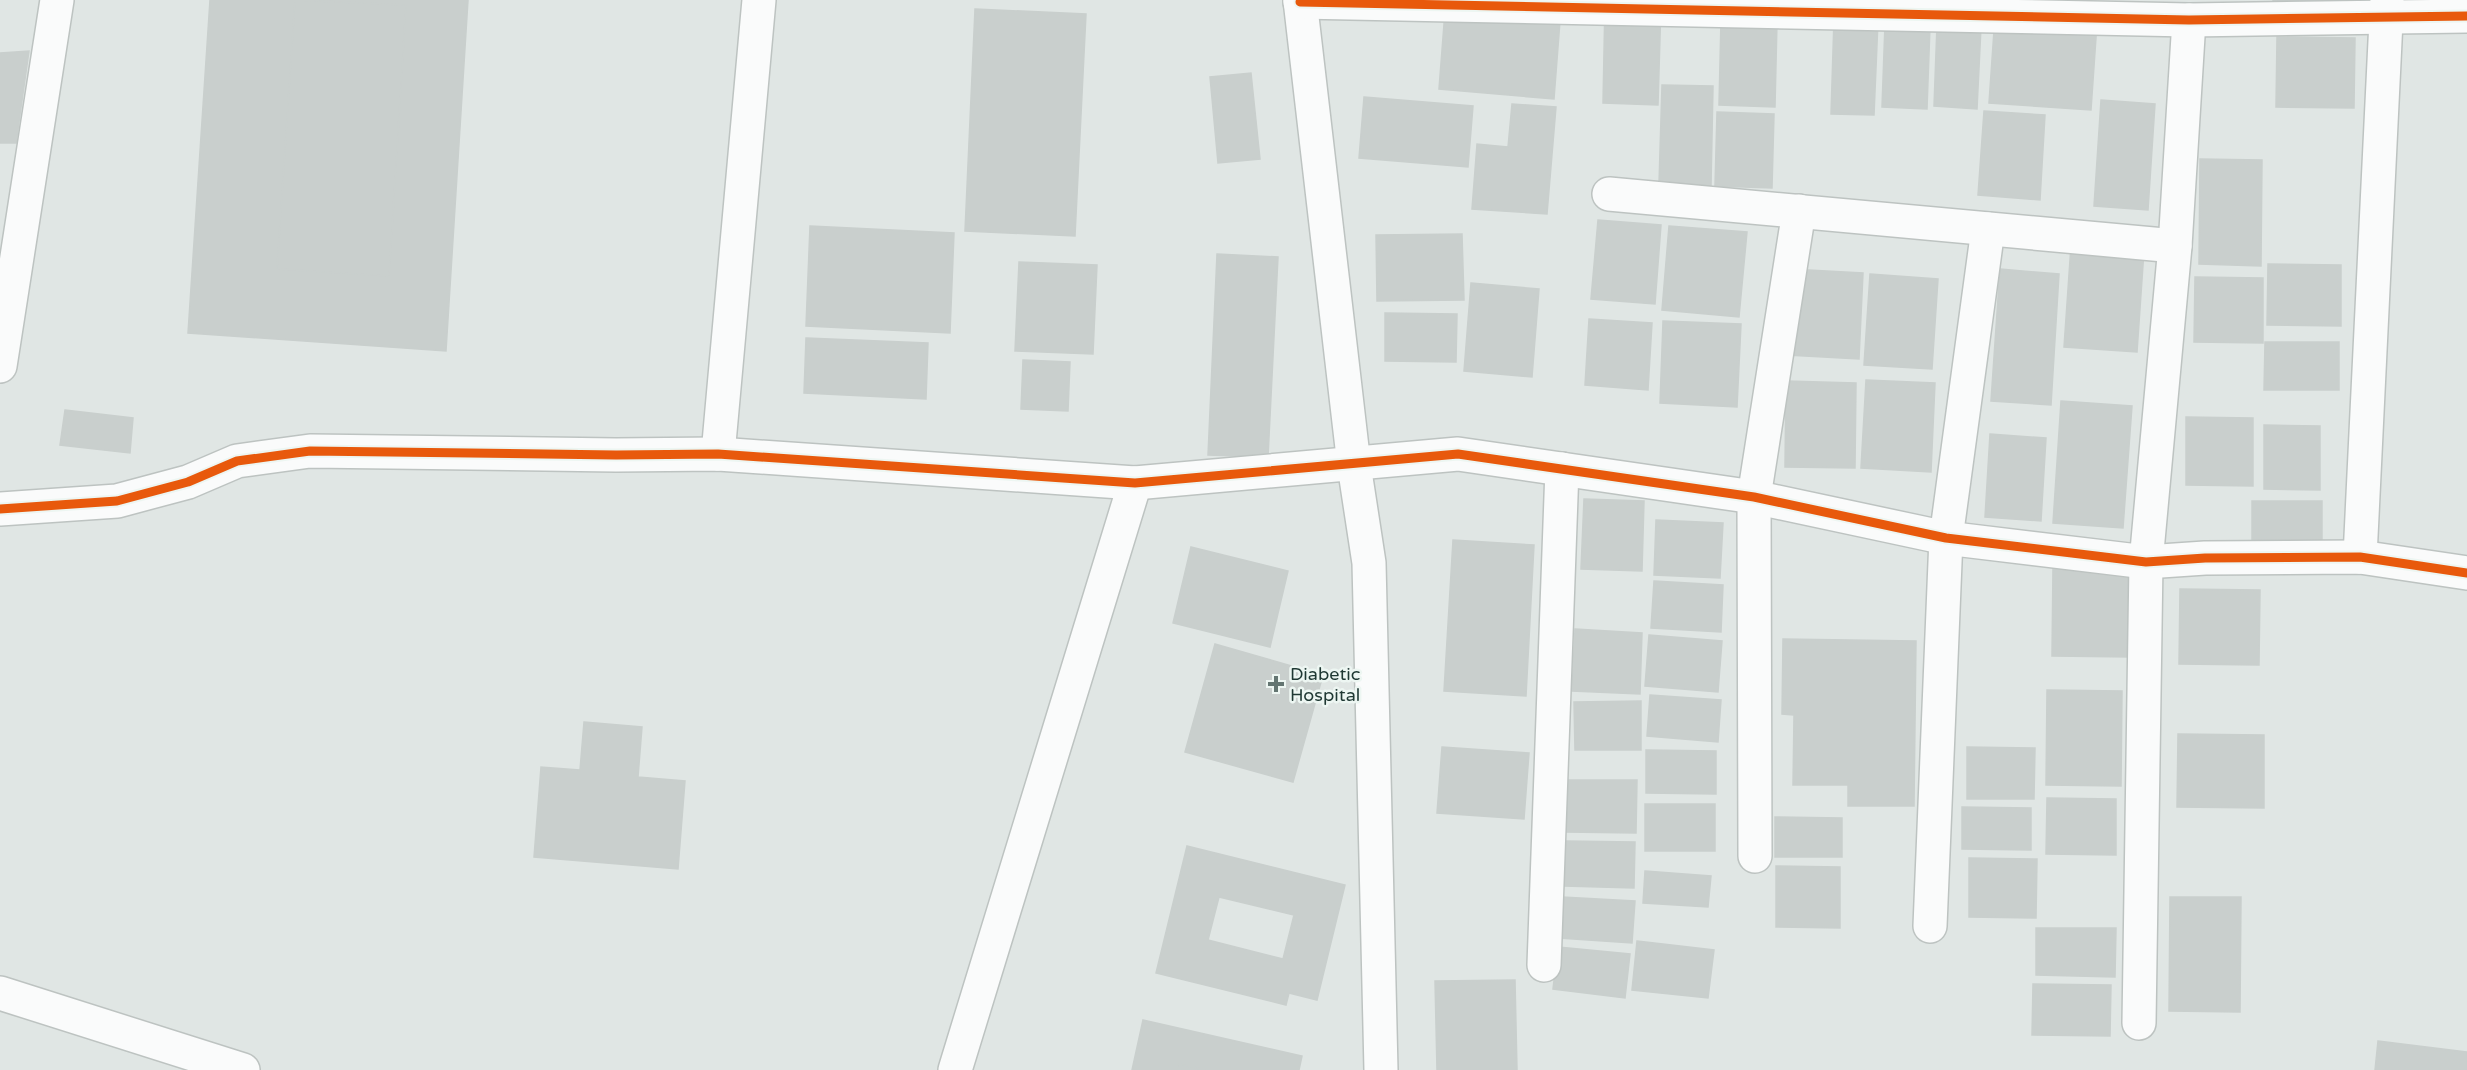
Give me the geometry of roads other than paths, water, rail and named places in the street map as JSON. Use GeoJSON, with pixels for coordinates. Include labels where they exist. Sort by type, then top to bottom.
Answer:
{"type":"FeatureCollection","features":[{"type":"Feature","properties":{"kind":"street"},"geometry":{"type":"LineString","coordinates":[[0,366],[57,0]]}},
{"type":"Feature","properties":{"kind":"street"},"geometry":{"type":"LineString","coordinates":[[718,454],[759,0]]}},
{"type":"Feature","properties":{"kind":"street"},"geometry":{"type":"LineString","coordinates":[[1381,1070],[1370,562],[1354,465],[1300,1],[1933,7],[2189,20],[2386,8],[2467,16]]}},
{"type":"Feature","properties":{"kind":"street"},"geometry":{"type":"LineString","coordinates":[[2360,557],[2386,8]]}},
{"type":"Feature","properties":{"kind":"street"},"geometry":{"type":"LineString","coordinates":[[2139,1023],[2146,562],[2175,246],[2189,20]]}},
{"type":"Feature","properties":{"kind":"street"},"geometry":{"type":"LineString","coordinates":[[1609,194],[2175,246]]}},
{"type":"Feature","properties":{"kind":"street"},"geometry":{"type":"LineString","coordinates":[[1755,856],[1754,497],[1798,211]]}},
{"type":"Feature","properties":{"kind":"street"},"geometry":{"type":"LineString","coordinates":[[1930,926],[1946,538],[1988,229]]}},
{"type":"Feature","properties":{"kind":"street"},"geometry":{"type":"LineString","coordinates":[[0,509],[117,501],[188,482],[237,461],[310,451],[718,454],[1135,483],[1458,454],[1754,497],[1946,538],[2146,562],[2205,558],[2360,557],[2467,573]]}},
{"type":"Feature","properties":{"kind":"street"},"geometry":{"type":"LineString","coordinates":[[1544,964],[1562,469]]}},
{"type":"Feature","properties":{"kind":"street"},"geometry":{"type":"LineString","coordinates":[[955,1070],[1135,483]]}},
{"type":"Feature","properties":{"kind":"street"},"geometry":{"type":"LineString","coordinates":[[0,993],[243,1070]]}},
{"type":"Feature","properties":{"kind":"place","name":"Diabetic Hospital"},"geometry":{"type":"Point","coordinates":[1276,684]}}]}
